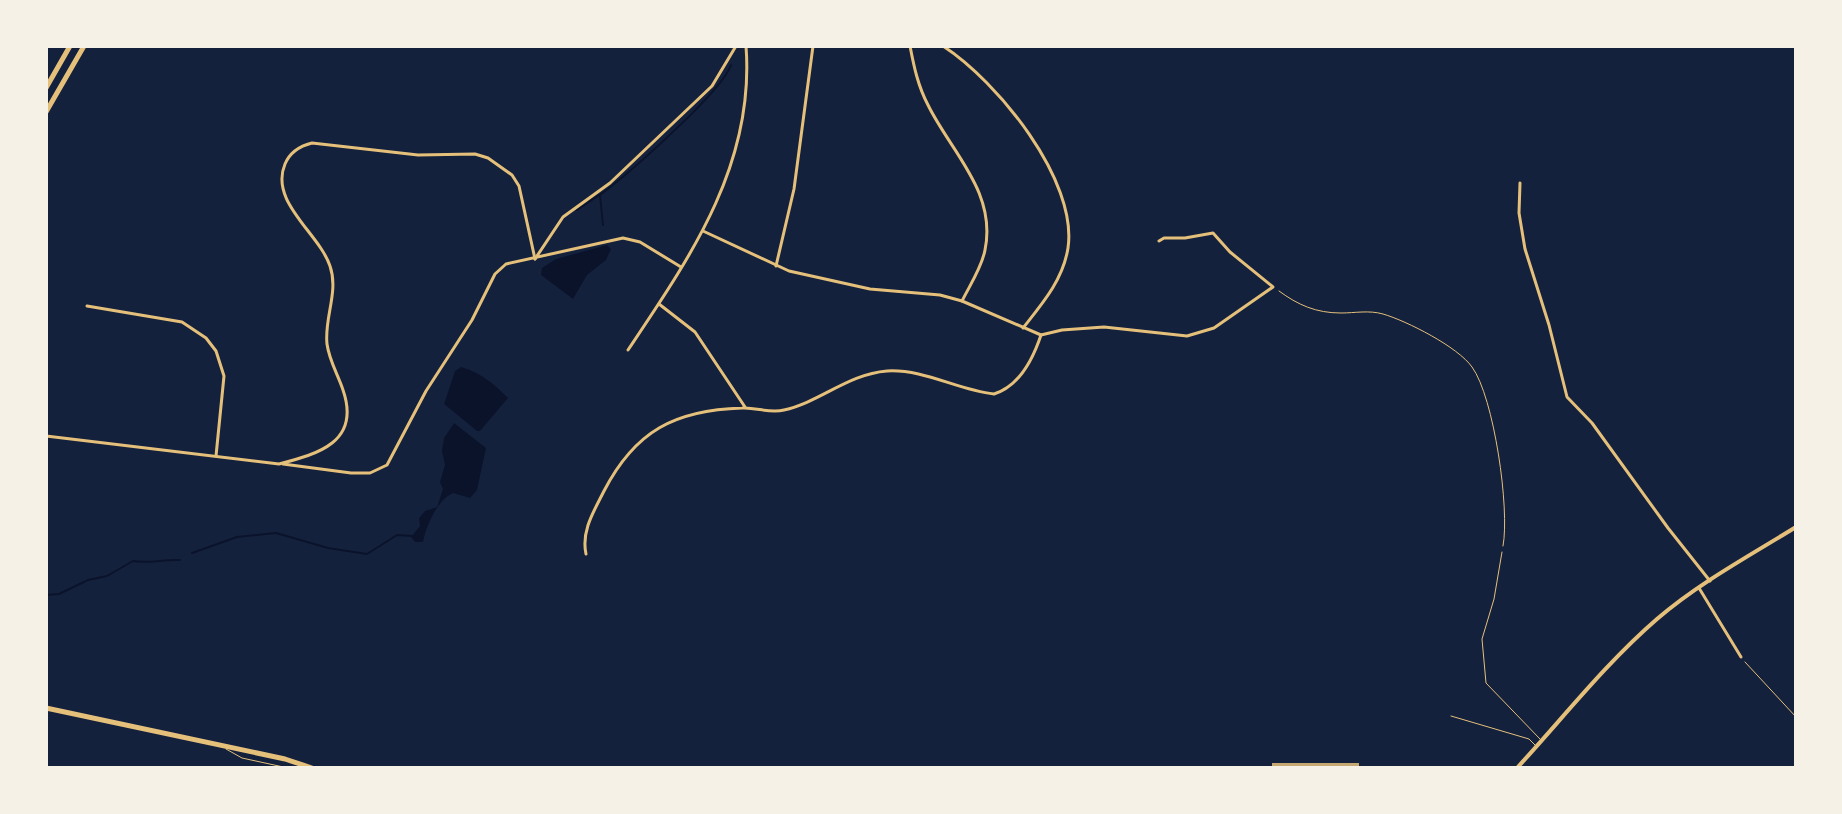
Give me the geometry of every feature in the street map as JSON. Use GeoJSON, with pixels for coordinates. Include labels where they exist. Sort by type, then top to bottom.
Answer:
{"type":"FeatureCollection","features":[{"type":"Feature","properties":{"kind":"main road"},"geometry":{"type":"LineString","coordinates":[[46,88],[70,46]]}},
{"type":"Feature","properties":{"kind":"main road"},"geometry":{"type":"LineString","coordinates":[[46,112],[84,46]]}},
{"type":"Feature","properties":{"kind":"main road"},"geometry":{"type":"LineString","coordinates":[[1517,768],[1632,642],[1699,588],[1796,527]]}},
{"type":"Feature","properties":{"kind":"main road"},"geometry":{"type":"LineString","coordinates":[[46,708],[285,759],[312,768]]}},
{"type":"Feature","properties":{"kind":"street"},"geometry":{"type":"LineString","coordinates":[[535,259],[563,217],[610,183],[712,86],[736,46]]}},
{"type":"Feature","properties":{"kind":"street"},"geometry":{"type":"LineString","coordinates":[[628,350],[703,231],[724,187],[738,143],[747,88],[746,46]]}},
{"type":"Feature","properties":{"kind":"street"},"geometry":{"type":"LineString","coordinates":[[776,266],[797,176],[813,46]]}},
{"type":"Feature","properties":{"kind":"street"},"geometry":{"type":"LineString","coordinates":[[910,46],[916,77],[928,106],[971,172],[983,202],[988,232],[985,254],[962,301]]}},
{"type":"Feature","properties":{"kind":"street"},"geometry":{"type":"LineString","coordinates":[[943,46],[956,54],[1017,119],[1047,164],[1065,202],[1069,225],[1063,268],[1050,294],[1022,328]]}},
{"type":"Feature","properties":{"kind":"street"},"geometry":{"type":"LineString","coordinates":[[279,464],[326,449],[344,426],[347,406],[327,341],[333,290],[331,267],[288,202],[282,184],[284,166],[296,150],[312,143],[418,155],[475,154],[488,158],[512,175],[519,186],[535,259]]}},
{"type":"Feature","properties":{"kind":"street"},"geometry":{"type":"LineString","coordinates":[[1520,183],[1519,213],[1525,249],[1567,397],[1592,423],[1710,581]]}},
{"type":"Feature","properties":{"kind":"street"},"geometry":{"type":"LineString","coordinates":[[703,231],[776,266],[840,283],[940,295],[962,301],[1041,335],[1104,327],[1187,336],[1214,328],[1273,287],[1230,252],[1213,233],[1159,241]]}},
{"type":"Feature","properties":{"kind":"street"},"geometry":{"type":"LineString","coordinates":[[46,436],[370,473],[383,468],[393,456],[426,391],[472,320],[499,269],[511,262],[623,238],[640,242],[681,267]]}},
{"type":"Feature","properties":{"kind":"street"},"geometry":{"type":"LineString","coordinates":[[659,304],[695,332],[745,407]]}},
{"type":"Feature","properties":{"kind":"street"},"geometry":{"type":"LineString","coordinates":[[87,306],[182,322],[206,338],[216,351],[224,376],[216,457]]}},
{"type":"Feature","properties":{"kind":"street"},"geometry":{"type":"LineString","coordinates":[[586,554],[583,542],[591,516],[616,467],[639,441],[684,415],[703,410],[745,407],[780,412],[848,380],[886,371],[929,375],[994,394],[1012,386],[1019,378],[1036,351],[1041,335]]}},
{"type":"Feature","properties":{"kind":"street"},"geometry":{"type":"LineString","coordinates":[[1699,588],[1741,657]]}},
{"type":"Feature","properties":{"kind":"lane"},"geometry":{"type":"LineString","coordinates":[[1502,552],[1494,599],[1482,639],[1486,683],[1542,740]]}},
{"type":"Feature","properties":{"kind":"lane"},"geometry":{"type":"LineString","coordinates":[[1451,716],[1529,739],[1537,746]]}},
{"type":"Feature","properties":{"kind":"lane"},"geometry":{"type":"LineString","coordinates":[[217,744],[242,758],[288,768]]}},
{"type":"Feature","properties":{"kind":"path"},"geometry":{"type":"LineString","coordinates":[[1273,287],[1299,305],[1320,311],[1370,311],[1385,315],[1450,348],[1471,365],[1479,378],[1504,488],[1506,531],[1502,552]]}},
{"type":"Feature","properties":{"kind":"path"},"geometry":{"type":"LineString","coordinates":[[1741,657],[1796,717]]}},
{"type":"Feature","properties":{"kind":"water"},"geometry":{"type":"Polygon","coordinates":[[[607,245],[611,249],[606,260],[587,275],[573,299],[541,275],[542,268],[556,259],[607,245]]]}},
{"type":"Feature","properties":{"kind":"water"},"geometry":{"type":"Polygon","coordinates":[[[461,367],[482,376],[508,398],[480,431],[444,404],[455,371],[461,367]]]}},
{"type":"Feature","properties":{"kind":"water"},"geometry":{"type":"Polygon","coordinates":[[[454,423],[486,448],[477,490],[470,498],[453,493],[442,501],[423,542],[415,542],[411,537],[420,526],[419,518],[425,511],[437,507],[443,489],[440,482],[445,465],[442,451],[444,438],[454,423]]]}},
{"type":"Feature","properties":{"kind":"building"},"geometry":{"type":"Polygon","coordinates":[[[1272,763],[1359,763],[1359,768],[1272,768],[1272,763]]]}},
{"type":"Feature","properties":{"kind":"waterway"},"geometry":{"type":"LineString","coordinates":[[603,225],[600,195],[693,113],[724,78],[731,65]]}},
{"type":"Feature","properties":{"kind":"waterway"},"geometry":{"type":"LineString","coordinates":[[577,210],[599,195]]}},
{"type":"Feature","properties":{"kind":"waterway"},"geometry":{"type":"LineString","coordinates":[[192,553],[237,537],[276,533],[328,548],[367,554],[397,535],[412,536]]}},
{"type":"Feature","properties":{"kind":"waterway"},"geometry":{"type":"LineString","coordinates":[[46,595],[59,594],[88,580],[107,576],[133,561],[180,560]]}}]}
